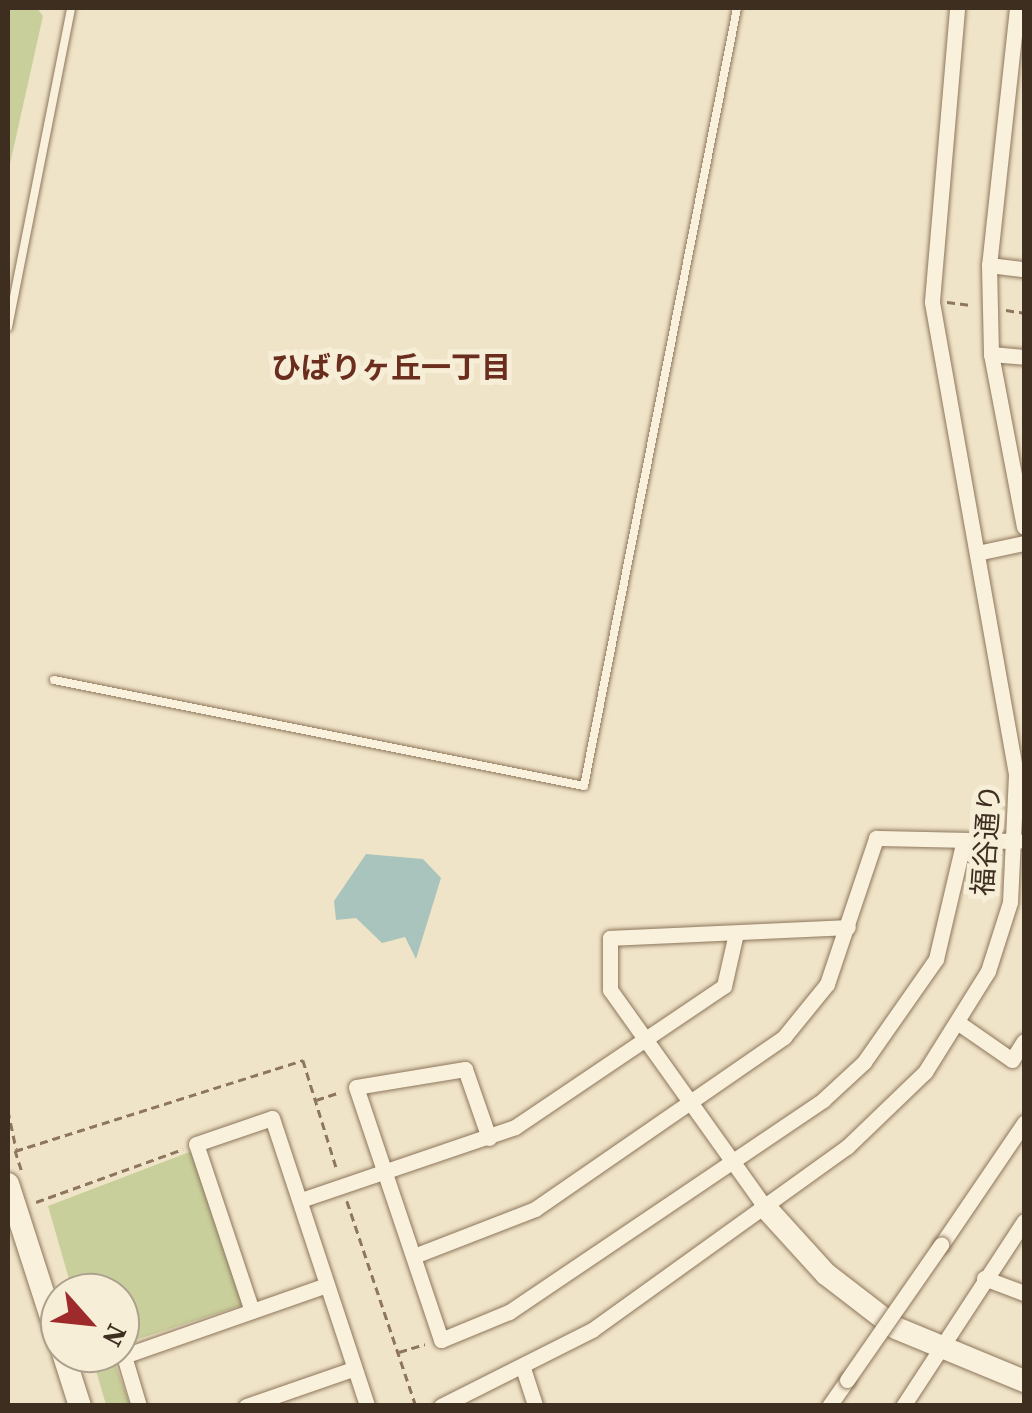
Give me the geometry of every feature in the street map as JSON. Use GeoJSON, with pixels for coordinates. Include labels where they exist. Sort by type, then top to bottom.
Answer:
{"type":"FeatureCollection","features":[{"type":"Feature","properties":{"kind":"street","name":"福谷通り"},"geometry":{"type":"LineString","coordinates":[[442,1406],[523,1368],[765,1207],[894,1106],[960,1024],[1017,902],[1016,774],[932,301],[957,8]]}},
{"type":"Feature","properties":{"kind":"street"},"geometry":{"type":"LineString","coordinates":[[1017,8],[1019,36],[989,265],[991,354],[1024,527]]}},
{"type":"Feature","properties":{"kind":"street"},"geometry":{"type":"LineString","coordinates":[[989,265],[1024,269]]}},
{"type":"Feature","properties":{"kind":"street"},"geometry":{"type":"LineString","coordinates":[[991,354],[1024,357]]}},
{"type":"Feature","properties":{"kind":"street"},"geometry":{"type":"LineString","coordinates":[[977,553],[1024,543]]}},
{"type":"Feature","properties":{"kind":"street"},"geometry":{"type":"LineString","coordinates":[[414,1256],[535,1208],[806,1014],[848,928],[876,838],[1018,841]]}},
{"type":"Feature","properties":{"kind":"street"},"geometry":{"type":"LineString","coordinates":[[489,1138],[465,1069],[356,1087],[440,1340],[509,1312],[728,1160],[822,1100],[909,1006],[955,903],[964,840]]}},
{"type":"Feature","properties":{"kind":"street"},"geometry":{"type":"LineString","coordinates":[[848,928],[610,938],[610,990],[728,1160],[826,1274],[934,1347],[1024,1381]]}},
{"type":"Feature","properties":{"kind":"street"},"geometry":{"type":"LineString","coordinates":[[301,1200],[489,1138],[724,986],[736,933]]}},
{"type":"Feature","properties":{"kind":"street"},"geometry":{"type":"LineString","coordinates":[[960,1024],[1012,1060],[1024,1042]]}},
{"type":"Feature","properties":{"kind":"street"},"geometry":{"type":"LineString","coordinates":[[252,1311],[196,1144],[272,1118],[367,1406]]}},
{"type":"Feature","properties":{"kind":"street"},"geometry":{"type":"LineString","coordinates":[[829,1406],[1024,1124]]}},
{"type":"Feature","properties":{"kind":"street"},"geometry":{"type":"LineString","coordinates":[[8,1182],[40,1284]]}},
{"type":"Feature","properties":{"kind":"street"},"geometry":{"type":"LineString","coordinates":[[904,1406],[934,1347],[1024,1221]]}},
{"type":"Feature","properties":{"kind":"street"},"geometry":{"type":"LineString","coordinates":[[984,1278],[1024,1293]]}},
{"type":"Feature","properties":{"kind":"street"},"geometry":{"type":"LineString","coordinates":[[140,1406],[124,1356],[327,1285]]}},
{"type":"Feature","properties":{"kind":"street"},"geometry":{"type":"LineString","coordinates":[[523,1368],[535,1406]]}},
{"type":"Feature","properties":{"kind":"street"},"geometry":{"type":"LineString","coordinates":[[246,1406],[353,1370]]}},
{"type":"Feature","properties":{"kind":"street"},"geometry":{"type":"LineString","coordinates":[[69,1373],[80,1406]]}},
{"type":"Feature","properties":{"kind":"lane"},"geometry":{"type":"LineString","coordinates":[[8,327],[71,8]]}},
{"type":"Feature","properties":{"kind":"lane"},"geometry":{"type":"LineString","coordinates":[[54,680],[584,786],[736,8]]}},
{"type":"Feature","properties":{"kind":"path"},"geometry":{"type":"LineString","coordinates":[[932,301],[1024,312]]}},
{"type":"Feature","properties":{"kind":"path"},"geometry":{"type":"LineString","coordinates":[[15,1150],[303,1060],[416,1406]]}},
{"type":"Feature","properties":{"kind":"path"},"geometry":{"type":"LineString","coordinates":[[316,1100],[356,1087]]}},
{"type":"Feature","properties":{"kind":"path"},"geometry":{"type":"LineString","coordinates":[[8,1110],[23,1175],[8,1182]]}},
{"type":"Feature","properties":{"kind":"path"},"geometry":{"type":"LineString","coordinates":[[16,1210],[196,1144]]}},
{"type":"Feature","properties":{"kind":"path"},"geometry":{"type":"LineString","coordinates":[[398,1352],[440,1340]]}},
{"type":"Feature","properties":{"kind":"green space"},"geometry":{"type":"Polygon","coordinates":[[[8,8],[37,8],[43,16],[8,173],[8,8]]]}},
{"type":"Feature","properties":{"kind":"green space"},"geometry":{"type":"Polygon","coordinates":[[[192,1151],[243,1305],[140,1338],[140,1273],[67,1273],[48,1206],[192,1151]]]}},
{"type":"Feature","properties":{"kind":"green space"},"geometry":{"type":"Polygon","coordinates":[[[97,1373],[118,1373],[130,1405],[106,1405],[97,1373]]]}},
{"type":"Feature","properties":{"kind":"water"},"geometry":{"type":"Polygon","coordinates":[[[366,854],[423,859],[441,878],[416,959],[405,937],[382,943],[356,918],[336,920],[334,901],[366,854]]]}},
{"type":"Feature","properties":{"kind":"district","name":"ひばりヶ丘一丁目"},"geometry":{"type":"Point","coordinates":[391,368]}}]}
